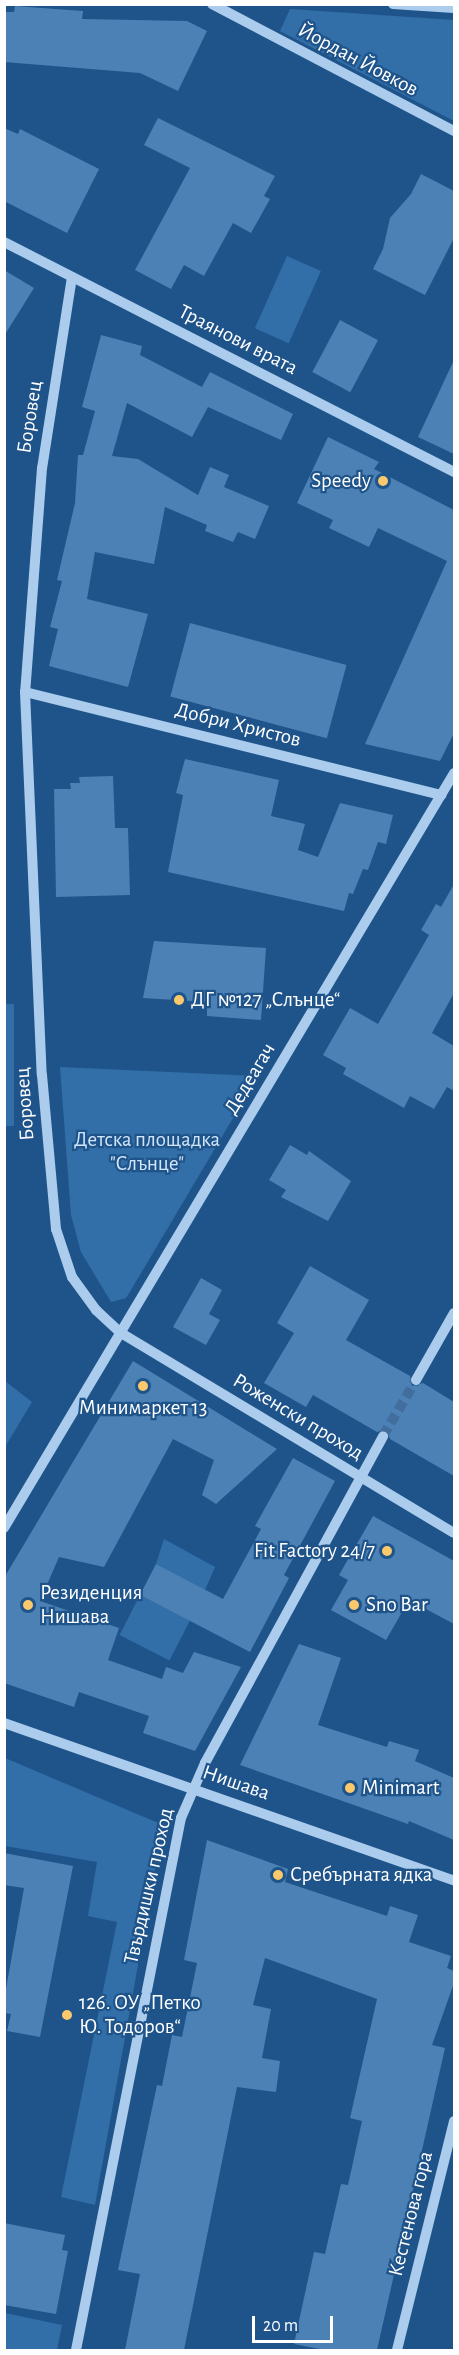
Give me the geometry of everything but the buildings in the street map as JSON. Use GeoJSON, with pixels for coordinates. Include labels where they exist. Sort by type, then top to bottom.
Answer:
{"type":"FeatureCollection","features":[{"type":"Feature","properties":{"kind":"street","name":"Йордан Йовков"},"geometry":{"type":"LineString","coordinates":[[212,4],[454,131]]}},
{"type":"Feature","properties":{"kind":"street"},"geometry":{"type":"LineString","coordinates":[[393,4],[454,8]]}},
{"type":"Feature","properties":{"kind":"street","name":"Траянови врата"},"geometry":{"type":"LineString","coordinates":[[4,242],[454,472]]}},
{"type":"Feature","properties":{"kind":"street","name":"Боровец"},"geometry":{"type":"LineString","coordinates":[[72,277],[42,468],[25,692],[42,1076],[56,1229],[72,1277],[96,1310],[121,1333]]}},
{"type":"Feature","properties":{"kind":"street","name":"Добри Христов"},"geometry":{"type":"LineString","coordinates":[[25,692],[441,795]]}},
{"type":"Feature","properties":{"kind":"street","name":"Дедеагач"},"geometry":{"type":"LineString","coordinates":[[4,1528],[454,773]]}},
{"type":"Feature","properties":{"kind":"street"},"geometry":{"type":"LineString","coordinates":[[416,1380],[454,1313]]}},
{"type":"Feature","properties":{"kind":"street","name":"Роженски проход"},"geometry":{"type":"LineString","coordinates":[[121,1333],[454,1533]]}},
{"type":"Feature","properties":{"kind":"street","name":"Твърдишки проход"},"geometry":{"type":"LineString","coordinates":[[76,2350],[181,1818],[194,1789],[383,1436]]}},
{"type":"Feature","properties":{"kind":"street","name":"Нишава"},"geometry":{"type":"LineString","coordinates":[[4,1724],[454,1881]]}},
{"type":"Feature","properties":{"kind":"street","name":"Кестенова гора"},"geometry":{"type":"LineString","coordinates":[[397,2350],[454,2121]]}},
{"type":"Feature","properties":{"kind":"green space"},"geometry":{"type":"Polygon","coordinates":[[[290,9],[454,20],[454,121],[280,31],[290,9]]]}},
{"type":"Feature","properties":{"kind":"green space"},"geometry":{"type":"Polygon","coordinates":[[[287,256],[321,271],[289,343],[255,328],[287,256]]]}},
{"type":"Feature","properties":{"kind":"green space"},"geometry":{"type":"Polygon","coordinates":[[[4,1004],[14,1004],[14,1126],[4,1126],[4,1004]]]}},
{"type":"Feature","properties":{"kind":"green space","name":"Детска площадка \"Слънце\""},"geometry":{"type":"Polygon","coordinates":[[[60,1067],[258,1076],[126,1298],[111,1302],[81,1252],[71,1215],[60,1067]]]}},
{"type":"Feature","properties":{"kind":"green space"},"geometry":{"type":"Polygon","coordinates":[[[5,1381],[32,1402],[5,1447],[5,1381]]]}},
{"type":"Feature","properties":{"kind":"green space"},"geometry":{"type":"Polygon","coordinates":[[[164,1539],[215,1567],[205,1590],[156,1564],[164,1539]]]}},
{"type":"Feature","properties":{"kind":"green space"},"geometry":{"type":"Polygon","coordinates":[[[140,1595],[190,1620],[169,1661],[120,1635],[140,1595]]]}},
{"type":"Feature","properties":{"kind":"green space"},"geometry":{"type":"Polygon","coordinates":[[[5,1758],[163,1825],[95,2205],[61,2197],[117,1922],[88,1916],[97,1862],[5,1846],[5,1758]]]}},
{"type":"Feature","properties":{"kind":"green space"},"geometry":{"type":"Polygon","coordinates":[[[5,2313],[62,2325],[57,2350],[5,2350],[5,2313]]]}},
{"type":"Feature","properties":{"kind":"tunnel"},"geometry":{"type":"LineString","coordinates":[[383,1436],[416,1380]]}},
{"type":"Feature","properties":{"kind":"place","name":"Speedy"},"geometry":{"type":"Point","coordinates":[383,481]}},
{"type":"Feature","properties":{"kind":"place","name":"ДГ №127 „Слънце“"},"geometry":{"type":"Point","coordinates":[179,1000]}},
{"type":"Feature","properties":{"kind":"place","name":"Минимаркет 13"},"geometry":{"type":"Point","coordinates":[143,1386]}},
{"type":"Feature","properties":{"kind":"place","name":"Fit Factory 24/7"},"geometry":{"type":"Point","coordinates":[387,1551]}},
{"type":"Feature","properties":{"kind":"place","name":"Резиденция Нишава"},"geometry":{"type":"Point","coordinates":[28,1605]}},
{"type":"Feature","properties":{"kind":"place","name":"Sno Bar"},"geometry":{"type":"Point","coordinates":[354,1605]}},
{"type":"Feature","properties":{"kind":"place","name":"Minimart"},"geometry":{"type":"Point","coordinates":[350,1788]}},
{"type":"Feature","properties":{"kind":"place","name":"Сребърната ядка"},"geometry":{"type":"Point","coordinates":[278,1875]}},
{"type":"Feature","properties":{"kind":"place","name":"126. ОУ „Петко Ю. Тодоров“"},"geometry":{"type":"Point","coordinates":[67,2015]}}]}
